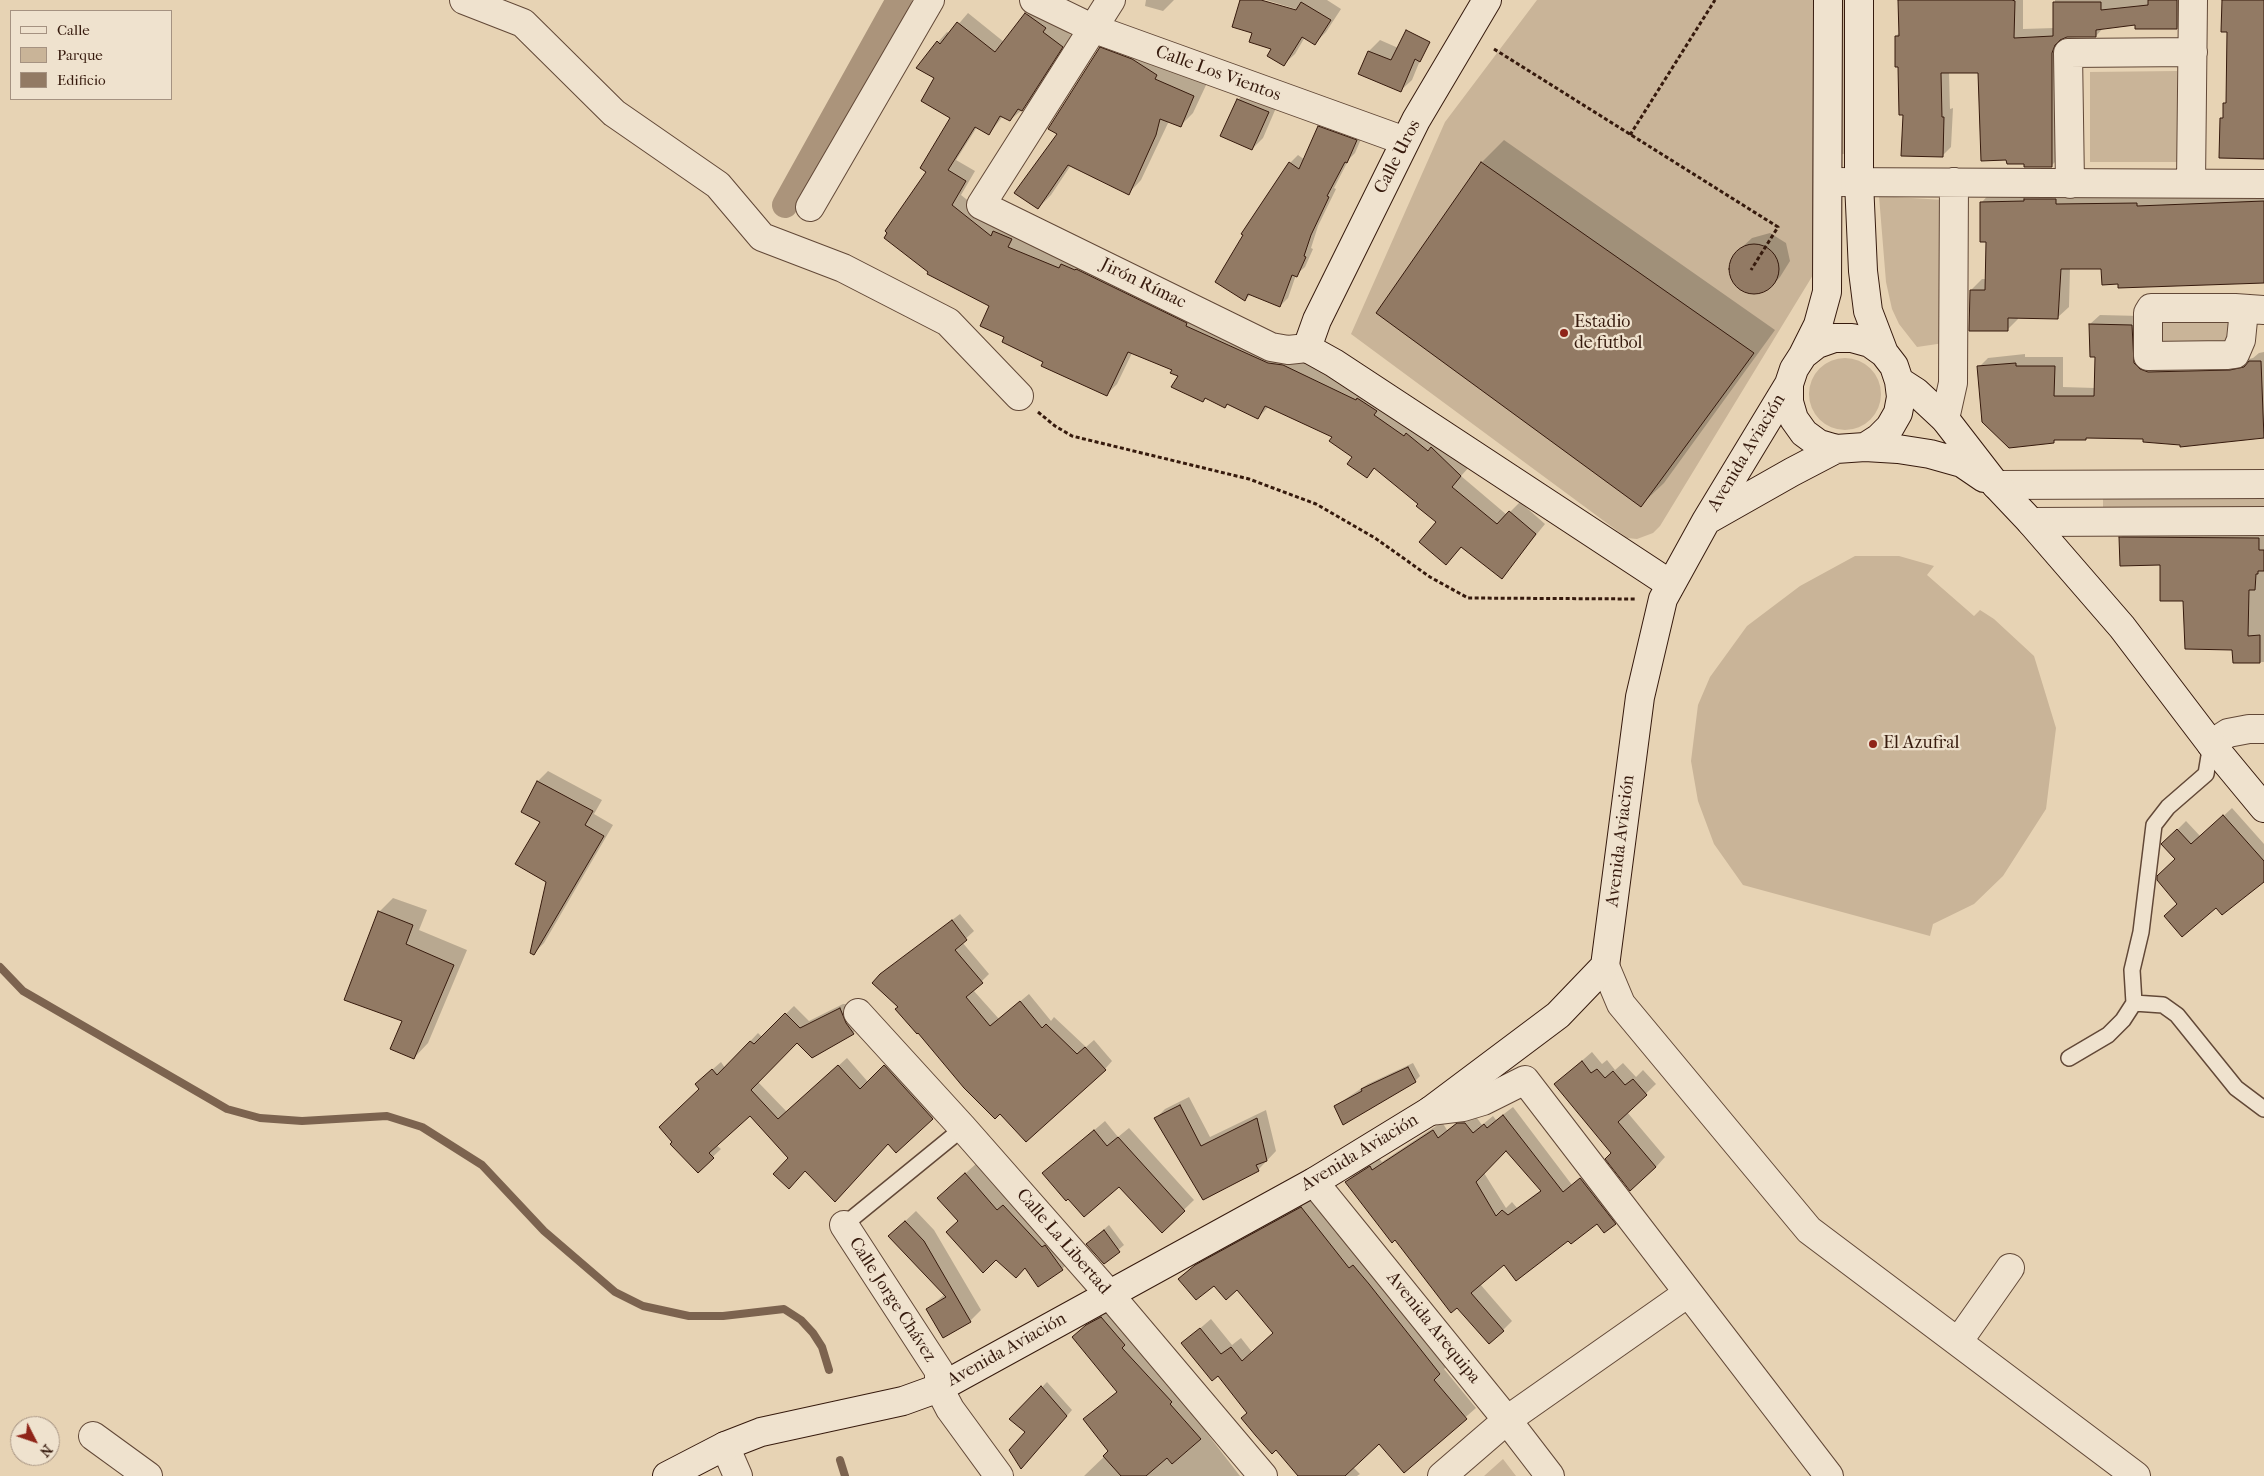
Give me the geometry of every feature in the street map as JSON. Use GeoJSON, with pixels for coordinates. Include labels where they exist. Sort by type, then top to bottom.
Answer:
{"type":"FeatureCollection","features":[{"type":"Feature","properties":{"kind":"street"},"geometry":{"type":"LineString","coordinates":[[464,0],[523,23],[614,113],[718,185],[762,237],[843,268],[948,322],[1019,396]]}},
{"type":"Feature","properties":{"kind":"street"},"geometry":{"type":"LineString","coordinates":[[810,207],[930,0]]}},
{"type":"Feature","properties":{"kind":"street","name":"Calle Los Vientos"},"geometry":{"type":"LineString","coordinates":[[1034,0],[1092,28],[1405,141]]}},
{"type":"Feature","properties":{"kind":"street"},"geometry":{"type":"LineString","coordinates":[[1092,28],[1111,0]]}},
{"type":"Feature","properties":{"kind":"street","name":"Calle Uros"},"geometry":{"type":"LineString","coordinates":[[1307,348],[1317,320],[1405,141],[1487,0]]}},
{"type":"Feature","properties":{"kind":"street"},"geometry":{"type":"LineString","coordinates":[[1828,0],[1829,182],[1827,292],[1818,325],[1794,369],[1789,384],[1789,402],[1794,419],[1804,433],[1819,444],[1836,449],[1865,447],[1898,449],[1930,454],[1962,463],[1996,485],[2264,484]]}},
{"type":"Feature","properties":{"kind":"street"},"geometry":{"type":"LineString","coordinates":[[1859,0],[1859,182],[1862,271],[1868,311],[1884,353],[1894,366],[1899,381],[1901,397],[1898,412],[1890,426],[1879,438],[1865,447]]}},
{"type":"Feature","properties":{"kind":"street"},"geometry":{"type":"LineString","coordinates":[[2191,183],[2193,0]]}},
{"type":"Feature","properties":{"kind":"street","name":"Jirón Rímac"},"geometry":{"type":"LineString","coordinates":[[1092,28],[981,205],[1271,347],[1288,350],[1307,348]]}},
{"type":"Feature","properties":{"kind":"street"},"geometry":{"type":"LineString","coordinates":[[2070,184],[2068,53],[2193,52]]}},
{"type":"Feature","properties":{"kind":"street"},"geometry":{"type":"LineString","coordinates":[[1829,182],[2264,184]]}},
{"type":"Feature","properties":{"kind":"street"},"geometry":{"type":"LineString","coordinates":[[1945,419],[1953,383],[1954,182]]}},
{"type":"Feature","properties":{"kind":"street"},"geometry":{"type":"LineString","coordinates":[[1802,355],[1818,344],[1834,338],[1852,338],[1870,343],[1884,353]]}},
{"type":"Feature","properties":{"kind":"street"},"geometry":{"type":"LineString","coordinates":[[1307,348],[1334,363],[1666,592]]}},
{"type":"Feature","properties":{"kind":"street"},"geometry":{"type":"LineString","coordinates":[[1899,381],[1916,392],[1945,419],[1996,485],[2122,626],[2211,744],[2264,808]]}},
{"type":"Feature","properties":{"kind":"street","name":"Avenida Aviación"},"geometry":{"type":"LineString","coordinates":[[668,1476],[725,1446],[761,1432],[903,1401],[939,1388],[1314,1182],[1430,1111],[1558,1015],[1605,966],[1640,697],[1666,592],[1706,521],[1789,384]]}},
{"type":"Feature","properties":{"kind":"street","name":"Avenida Aviación"},"geometry":{"type":"LineString","coordinates":[[1706,521],[1748,496],[1836,449]]}},
{"type":"Feature","properties":{"kind":"street"},"geometry":{"type":"LineString","coordinates":[[2031,522],[2264,521]]}},
{"type":"Feature","properties":{"kind":"street"},"geometry":{"type":"LineString","coordinates":[[2211,744],[2228,733],[2249,729],[2264,729]]}},
{"type":"Feature","properties":{"kind":"street"},"geometry":{"type":"LineString","coordinates":[[1605,966],[1621,1004],[1810,1230],[2136,1476]]}},
{"type":"Feature","properties":{"kind":"street","name":"Calle La Libertad"},"geometry":{"type":"LineString","coordinates":[[858,1013],[963,1128],[1109,1294],[1263,1476]]}},
{"type":"Feature","properties":{"kind":"street"},"geometry":{"type":"LineString","coordinates":[[1430,1111],[1463,1107],[1482,1101],[1525,1080],[1829,1476]]}},
{"type":"Feature","properties":{"kind":"street","name":"Avenida Arequipa"},"geometry":{"type":"LineString","coordinates":[[1314,1182],[1507,1420],[1550,1476]]}},
{"type":"Feature","properties":{"kind":"street","name":"Calle Jorge Chávez"},"geometry":{"type":"LineString","coordinates":[[844,1225],[939,1371],[939,1388],[950,1409],[999,1476]]}},
{"type":"Feature","properties":{"kind":"street"},"geometry":{"type":"LineString","coordinates":[[1958,1342],[2010,1268]]}},
{"type":"Feature","properties":{"kind":"street"},"geometry":{"type":"LineString","coordinates":[[1442,1476],[1507,1420],[1688,1293]]}},
{"type":"Feature","properties":{"kind":"street"},"geometry":{"type":"LineString","coordinates":[[93,1436],[148,1476]]}},
{"type":"Feature","properties":{"kind":"street"},"geometry":{"type":"LineString","coordinates":[[725,1446],[738,1476]]}},
{"type":"Feature","properties":{"kind":"lane"},"geometry":{"type":"LineString","coordinates":[[2069,1058],[2108,1035],[2124,1020],[2134,1003],[2132,970],[2141,932],[2154,825],[2168,807],[2206,774],[2211,744]]}},
{"type":"Feature","properties":{"kind":"lane"},"geometry":{"type":"LineString","coordinates":[[2134,1003],[2163,1005],[2177,1015],[2236,1088],[2264,1110]]}},
{"type":"Feature","properties":{"kind":"lane"},"geometry":{"type":"LineString","coordinates":[[844,1225],[963,1128]]}},
{"type":"Feature","properties":{"kind":"path"},"geometry":{"type":"LineString","coordinates":[[1630,135],[1715,0]]}},
{"type":"Feature","properties":{"kind":"path"},"geometry":{"type":"LineString","coordinates":[[1494,49],[1778,227],[1751,270]]}},
{"type":"Feature","properties":{"kind":"path"},"geometry":{"type":"LineString","coordinates":[[1019,396],[1055,426],[1072,436],[1249,479],[1316,504],[1375,538],[1430,577],[1468,598],[1666,592]]}},
{"type":"Feature","properties":{"kind":"green space"},"geometry":{"type":"Polygon","coordinates":[[[1537,0],[1813,0],[1818,257],[1813,275],[1660,526],[1653,533],[1637,539],[1627,538],[1351,334],[1445,122],[1537,0]]]}},
{"type":"Feature","properties":{"kind":"green space"},"geometry":{"type":"Polygon","coordinates":[[[1840,0],[1851,0],[1852,154],[1841,154],[1840,0]]]}},
{"type":"Feature","properties":{"kind":"green space"},"geometry":{"type":"Polygon","coordinates":[[[2177,71],[2177,162],[2090,162],[2090,72],[2177,71]]]}},
{"type":"Feature","properties":{"kind":"green space"},"geometry":{"type":"Polygon","coordinates":[[[1879,196],[1944,200],[1944,343],[1917,347],[1899,324],[1892,309],[1886,282],[1879,196]]]}},
{"type":"Feature","properties":{"kind":"green space"},"geometry":{"type":"Polygon","coordinates":[[[2234,315],[2231,344],[2154,349],[2157,318],[2234,315]]]}},
{"type":"Feature","properties":{"kind":"green space"},"geometry":{"type":"Polygon","coordinates":[[[1845,358],[1865,364],[1875,374],[1881,394],[1875,414],[1865,424],[1845,430],[1825,424],[1815,414],[1809,394],[1815,374],[1825,364],[1845,358]]]}},
{"type":"Feature","properties":{"kind":"green space"},"geometry":{"type":"Polygon","coordinates":[[[2264,495],[2264,509],[2103,510],[2103,496],[2264,495]]]}},
{"type":"Feature","properties":{"kind":"green space","name":"El Azufral"},"geometry":{"type":"Polygon","coordinates":[[[1855,556],[1899,556],[1934,566],[1927,575],[1974,616],[1980,610],[1994,619],[2034,656],[2056,728],[2046,809],[2003,876],[1974,904],[1933,924],[1930,936],[1743,885],[1714,844],[1698,801],[1691,761],[1698,705],[1710,677],[1747,626],[1800,586],[1855,556]]]}},
{"type":"Feature","properties":{"kind":"green space"},"geometry":{"type":"Polygon","coordinates":[[[1503,1459],[1516,1476],[1484,1476],[1503,1459]]]}},
{"type":"Feature","properties":{"kind":"building"},"geometry":{"type":"Polygon","coordinates":[[[1240,0],[1261,0],[1296,10],[1301,2],[1331,20],[1315,45],[1302,37],[1284,66],[1267,56],[1271,49],[1249,42],[1252,33],[1232,27],[1240,0]]]}},
{"type":"Feature","properties":{"kind":"building"},"geometry":{"type":"Polygon","coordinates":[[[1898,0],[2012,0],[2015,1],[2014,38],[2053,36],[2053,2],[2101,2],[2101,10],[2148,5],[2148,0],[2177,0],[2177,29],[2135,29],[2135,25],[2096,30],[2096,37],[2067,37],[2055,45],[2052,53],[2052,167],[2024,167],[2024,164],[2007,164],[2006,160],[1981,161],[1978,73],[1941,73],[1942,117],[1944,117],[1943,157],[1901,156],[1903,115],[1899,115],[1898,67],[1895,67],[1895,36],[1899,36],[1898,0]]]}},
{"type":"Feature","properties":{"kind":"building"},"geometry":{"type":"Polygon","coordinates":[[[2222,0],[2264,0],[2264,159],[2219,158],[2220,118],[2223,118],[2223,103],[2226,103],[2227,32],[2221,32],[2222,0]]]}},
{"type":"Feature","properties":{"kind":"building"},"geometry":{"type":"Polygon","coordinates":[[[1025,13],[1046,28],[1043,32],[1063,47],[1022,111],[1018,109],[1010,121],[1000,116],[989,135],[975,127],[948,170],[966,181],[952,205],[991,236],[993,231],[1012,239],[1008,247],[1059,268],[1061,264],[1076,269],[1187,323],[1186,326],[1268,363],[1283,365],[1356,400],[1357,398],[1377,411],[1374,415],[1404,436],[1406,433],[1428,451],[1431,447],[1461,476],[1452,487],[1497,524],[1509,511],[1536,534],[1502,579],[1461,547],[1446,565],[1419,542],[1436,522],[1416,506],[1418,504],[1374,468],[1367,478],[1347,464],[1352,457],[1329,441],[1332,437],[1265,406],[1258,419],[1227,404],[1225,408],[1205,398],[1203,402],[1171,387],[1178,376],[1170,373],[1172,370],[1128,352],[1107,396],[1041,366],[1043,362],[1002,342],[1004,337],[980,326],[989,306],[927,274],[928,272],[884,238],[887,233],[885,231],[926,172],[920,168],[950,118],[921,101],[934,78],[916,68],[937,41],[940,44],[957,22],[995,52],[1025,13]]]}},
{"type":"Feature","properties":{"kind":"building"},"geometry":{"type":"Polygon","coordinates":[[[1406,30],[1430,42],[1420,62],[1415,59],[1401,92],[1358,74],[1368,51],[1391,60],[1406,30]]]}},
{"type":"Feature","properties":{"kind":"building"},"geometry":{"type":"Polygon","coordinates":[[[1100,47],[1132,59],[1157,75],[1155,79],[1194,96],[1181,127],[1160,119],[1156,135],[1129,195],[1068,165],[1038,209],[1014,193],[1057,134],[1048,129],[1100,47]]]}},
{"type":"Feature","properties":{"kind":"building"},"geometry":{"type":"Polygon","coordinates":[[[1237,99],[1269,112],[1252,150],[1220,136],[1237,99]]]}},
{"type":"Feature","properties":{"kind":"building"},"geometry":{"type":"Polygon","coordinates":[[[1318,126],[1357,140],[1347,163],[1345,162],[1327,196],[1329,197],[1311,235],[1304,256],[1306,257],[1297,277],[1292,275],[1280,307],[1248,294],[1245,301],[1215,282],[1243,235],[1241,234],[1289,162],[1299,169],[1318,126]]]}},
{"type":"Feature","properties":{"kind":"building","name":"Estadio de futbol"},"geometry":{"type":"Polygon","coordinates":[[[1481,162],[1754,353],[1641,507],[1376,313],[1481,162]]]}},
{"type":"Feature","properties":{"kind":"building"},"geometry":{"type":"Polygon","coordinates":[[[2024,199],[2056,199],[2056,204],[2137,203],[2137,206],[2264,201],[2264,283],[2118,288],[2118,284],[2102,285],[2101,269],[2061,269],[2058,319],[2008,318],[2008,331],[1969,331],[1970,290],[1985,290],[1986,242],[1980,242],[1980,202],[2024,201],[2024,199]]]}},
{"type":"Feature","properties":{"kind":"building"},"geometry":{"type":"Polygon","coordinates":[[[1754,244],[1763,246],[1774,255],[1779,269],[1777,278],[1768,289],[1754,294],[1745,292],[1734,283],[1729,269],[1731,260],[1740,249],[1754,244]]]}},
{"type":"Feature","properties":{"kind":"building"},"geometry":{"type":"Polygon","coordinates":[[[2089,324],[2132,325],[2134,363],[2140,369],[2148,372],[2230,370],[2244,367],[2249,361],[2261,361],[2264,438],[2180,447],[2180,445],[2143,442],[2143,439],[2086,438],[2086,440],[2054,440],[2054,443],[2009,448],[1982,422],[1977,366],[2016,363],[2016,366],[2055,366],[2054,396],[2094,396],[2095,357],[2090,357],[2089,324]]]}},
{"type":"Feature","properties":{"kind":"building"},"geometry":{"type":"Polygon","coordinates":[[[2119,537],[2259,538],[2259,550],[2264,550],[2264,571],[2258,571],[2258,574],[2256,574],[2255,590],[2249,590],[2248,636],[2260,635],[2260,663],[2233,663],[2232,650],[2185,649],[2183,601],[2160,601],[2160,565],[2120,566],[2119,537]]]}},
{"type":"Feature","properties":{"kind":"building"},"geometry":{"type":"Polygon","coordinates":[[[537,781],[593,811],[585,825],[604,836],[534,955],[530,953],[546,882],[515,864],[540,822],[521,812],[537,781]]]}},
{"type":"Feature","properties":{"kind":"building"},"geometry":{"type":"Polygon","coordinates":[[[2223,815],[2264,861],[2264,882],[2222,915],[2216,908],[2182,937],[2164,916],[2177,904],[2157,880],[2157,876],[2175,859],[2161,844],[2177,829],[2191,844],[2223,815]]]}},
{"type":"Feature","properties":{"kind":"building"},"geometry":{"type":"Polygon","coordinates":[[[378,911],[413,925],[406,944],[454,965],[414,1059],[390,1049],[402,1021],[344,1000],[378,911]]]}},
{"type":"Feature","properties":{"kind":"building"},"geometry":{"type":"Polygon","coordinates":[[[952,920],[967,940],[955,950],[983,983],[966,997],[990,1026],[1020,1001],[1042,1028],[1046,1024],[1077,1054],[1085,1047],[1106,1070],[1026,1142],[1000,1114],[995,1119],[964,1088],[918,1033],[895,1009],[898,1007],[872,983],[880,974],[952,920]]]}},
{"type":"Feature","properties":{"kind":"building"},"geometry":{"type":"Polygon","coordinates":[[[840,1008],[846,1023],[854,1034],[812,1058],[797,1043],[751,1090],[778,1119],[838,1065],[860,1089],[884,1065],[933,1119],[896,1153],[888,1144],[835,1202],[805,1171],[789,1189],[773,1174],[788,1158],[750,1116],[709,1153],[714,1158],[698,1173],[670,1144],[672,1142],[659,1127],[699,1089],[695,1084],[712,1069],[717,1075],[750,1041],[754,1044],[785,1013],[800,1028],[840,1008]]]}},
{"type":"Feature","properties":{"kind":"building"},"geometry":{"type":"Polygon","coordinates":[[[1582,1061],[1591,1073],[1597,1069],[1605,1078],[1613,1071],[1625,1085],[1633,1079],[1647,1095],[1618,1122],[1656,1167],[1630,1191],[1605,1159],[1611,1153],[1554,1084],[1582,1061]]]}},
{"type":"Feature","properties":{"kind":"building"},"geometry":{"type":"Polygon","coordinates":[[[1408,1067],[1416,1082],[1343,1125],[1334,1106],[1362,1091],[1361,1089],[1408,1067]]]}},
{"type":"Feature","properties":{"kind":"building"},"geometry":{"type":"Polygon","coordinates":[[[1180,1105],[1201,1146],[1257,1118],[1267,1161],[1256,1165],[1259,1171],[1203,1200],[1154,1118],[1180,1105]]]}},
{"type":"Feature","properties":{"kind":"building"},"geometry":{"type":"Polygon","coordinates":[[[1503,1115],[1563,1192],[1580,1178],[1616,1224],[1604,1233],[1597,1224],[1571,1244],[1568,1241],[1516,1281],[1504,1265],[1471,1293],[1504,1331],[1489,1344],[1457,1308],[1451,1313],[1395,1240],[1392,1243],[1345,1182],[1370,1166],[1372,1170],[1433,1130],[1438,1138],[1457,1123],[1465,1123],[1473,1133],[1484,1124],[1487,1128],[1503,1115]],[[1506,1151],[1476,1182],[1496,1216],[1502,1210],[1508,1215],[1541,1191],[1506,1151]]]}},
{"type":"Feature","properties":{"kind":"building"},"geometry":{"type":"Polygon","coordinates":[[[1094,1130],[1107,1146],[1118,1137],[1185,1211],[1162,1233],[1119,1187],[1084,1217],[1068,1199],[1066,1201],[1042,1173],[1094,1130]]]}},
{"type":"Feature","properties":{"kind":"building"},"geometry":{"type":"Polygon","coordinates":[[[965,1173],[997,1210],[1003,1205],[1042,1247],[1045,1245],[1063,1270],[1038,1287],[1025,1268],[1016,1278],[996,1260],[983,1273],[946,1232],[958,1221],[937,1198],[965,1173]]]}},
{"type":"Feature","properties":{"kind":"building"},"geometry":{"type":"Polygon","coordinates":[[[1301,1207],[1349,1268],[1353,1265],[1369,1284],[1440,1374],[1434,1380],[1467,1419],[1404,1473],[1379,1444],[1345,1476],[1298,1476],[1276,1450],[1272,1454],[1241,1418],[1247,1413],[1218,1376],[1212,1381],[1181,1343],[1200,1328],[1221,1354],[1231,1347],[1242,1361],[1273,1333],[1237,1290],[1226,1300],[1214,1286],[1196,1300],[1178,1279],[1195,1265],[1301,1207]]]}},
{"type":"Feature","properties":{"kind":"building"},"geometry":{"type":"Polygon","coordinates":[[[905,1221],[924,1241],[971,1322],[943,1338],[926,1309],[946,1297],[888,1236],[905,1221]]]}},
{"type":"Feature","properties":{"kind":"building"},"geometry":{"type":"Polygon","coordinates":[[[1104,1230],[1120,1252],[1104,1264],[1086,1244],[1104,1230]]]}},
{"type":"Feature","properties":{"kind":"building"},"geometry":{"type":"Polygon","coordinates":[[[1101,1317],[1125,1345],[1122,1348],[1172,1402],[1170,1404],[1201,1439],[1172,1464],[1167,1458],[1146,1476],[1121,1476],[1103,1456],[1108,1451],[1083,1419],[1117,1392],[1072,1337],[1086,1325],[1101,1317]]]}},
{"type":"Feature","properties":{"kind":"building"},"geometry":{"type":"Polygon","coordinates":[[[1041,1386],[1067,1416],[1021,1469],[1009,1450],[1025,1432],[1009,1419],[1041,1386]]]}},
{"type":"Feature","properties":{"kind":"waterway"},"geometry":{"type":"LineString","coordinates":[[785,205],[899,0]]}},
{"type":"Feature","properties":{"kind":"waterway"},"geometry":{"type":"LineString","coordinates":[[0,967],[23,991],[227,1109],[260,1118],[302,1121],[387,1116],[422,1127],[482,1165],[544,1231],[615,1292],[643,1306],[689,1316],[723,1316],[784,1309],[801,1320],[813,1333],[822,1347],[829,1370]]}},
{"type":"Feature","properties":{"kind":"waterway"},"geometry":{"type":"LineString","coordinates":[[840,1460],[845,1476]]}},
{"type":"Feature","properties":{"kind":"place","name":"Estadio de futbol"},"geometry":{"type":"Point","coordinates":[1564,333]}},
{"type":"Feature","properties":{"kind":"place","name":"El Azufral"},"geometry":{"type":"Point","coordinates":[1873,744]}}]}
